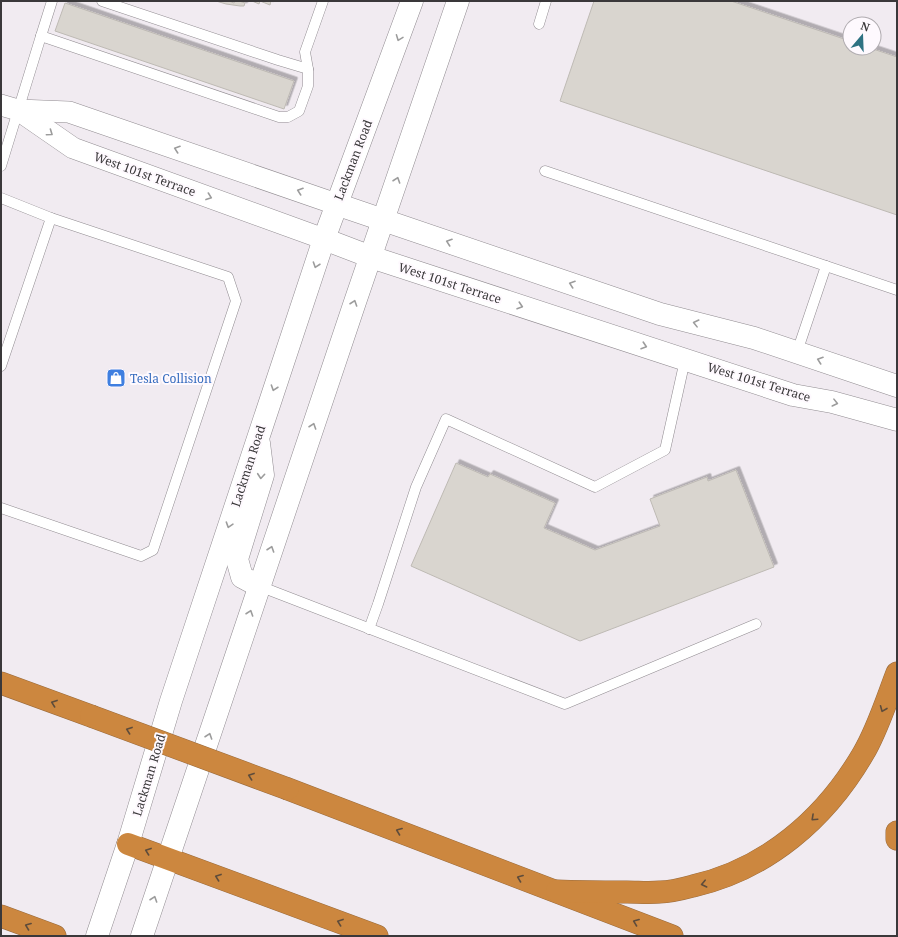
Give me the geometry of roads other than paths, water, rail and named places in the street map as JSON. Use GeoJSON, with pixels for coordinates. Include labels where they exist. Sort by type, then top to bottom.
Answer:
{"type":"FeatureCollection","features":[{"type":"Feature","properties":{"kind":"highway"},"geometry":{"type":"LineString","coordinates":[[557,891],[660,892],[681,889],[710,882],[763,859],[791,839],[822,811],[844,783],[864,753],[897,673]]}},
{"type":"Feature","properties":{"kind":"highway"},"geometry":{"type":"LineString","coordinates":[[1,683],[288,789],[672,936]]}},
{"type":"Feature","properties":{"kind":"highway"},"geometry":{"type":"LineString","coordinates":[[897,832],[897,839]]}},
{"type":"Feature","properties":{"kind":"highway"},"geometry":{"type":"LineString","coordinates":[[128,844],[376,936]]}},
{"type":"Feature","properties":{"kind":"highway"},"geometry":{"type":"LineString","coordinates":[[1,916],[55,936]]}},
{"type":"Feature","properties":{"kind":"main road","name":"Lackman Road"},"geometry":{"type":"LineString","coordinates":[[97,936],[128,844],[171,702],[324,238],[412,1]]}},
{"type":"Feature","properties":{"kind":"main road"},"geometry":{"type":"LineString","coordinates":[[142,936],[259,586],[458,1]]}},
{"type":"Feature","properties":{"kind":"main road"},"geometry":{"type":"LineString","coordinates":[[336,204],[660,314],[754,338],[897,386]]}},
{"type":"Feature","properties":{"kind":"main road","name":"West 101st Terrace"},"geometry":{"type":"LineString","coordinates":[[324,238],[371,257],[793,395],[832,402],[897,420]]}},
{"type":"Feature","properties":{"kind":"main road"},"geometry":{"type":"LineString","coordinates":[[258,437],[263,476],[237,559],[242,577],[259,586]]}},
{"type":"Feature","properties":{"kind":"street"},"geometry":{"type":"LineString","coordinates":[[10,108],[69,112],[336,204]]}},
{"type":"Feature","properties":{"kind":"street","name":"West 101st Terrace"},"geometry":{"type":"LineString","coordinates":[[10,108],[73,148],[324,238]]}},
{"type":"Feature","properties":{"kind":"lane"},"geometry":{"type":"LineString","coordinates":[[1,166],[10,108],[40,36],[52,1]]}},
{"type":"Feature","properties":{"kind":"lane"},"geometry":{"type":"LineString","coordinates":[[102,1],[308,69]]}},
{"type":"Feature","properties":{"kind":"lane"},"geometry":{"type":"LineString","coordinates":[[40,36],[279,117],[288,117],[299,111],[308,86],[308,69],[305,52],[323,1]]}},
{"type":"Feature","properties":{"kind":"lane"},"geometry":{"type":"LineString","coordinates":[[539,24],[546,1]]}},
{"type":"Feature","properties":{"kind":"lane"},"geometry":{"type":"LineString","coordinates":[[545,172],[897,290]]}},
{"type":"Feature","properties":{"kind":"lane"},"geometry":{"type":"LineString","coordinates":[[1,198],[51,218],[228,277],[236,301],[153,550],[141,556],[1,508]]}},
{"type":"Feature","properties":{"kind":"lane"},"geometry":{"type":"LineString","coordinates":[[1,366],[51,218]]}},
{"type":"Feature","properties":{"kind":"lane"},"geometry":{"type":"LineString","coordinates":[[797,352],[826,266]]}},
{"type":"Feature","properties":{"kind":"lane"},"geometry":{"type":"LineString","coordinates":[[369,629],[416,487],[446,419],[595,487],[665,450],[685,360]]}},
{"type":"Feature","properties":{"kind":"lane"},"geometry":{"type":"LineString","coordinates":[[259,586],[565,704],[756,624]]}},
{"type":"Feature","properties":{"kind":"place","name":"Tesla Collision"},"geometry":{"type":"Point","coordinates":[116,378]}}]}
